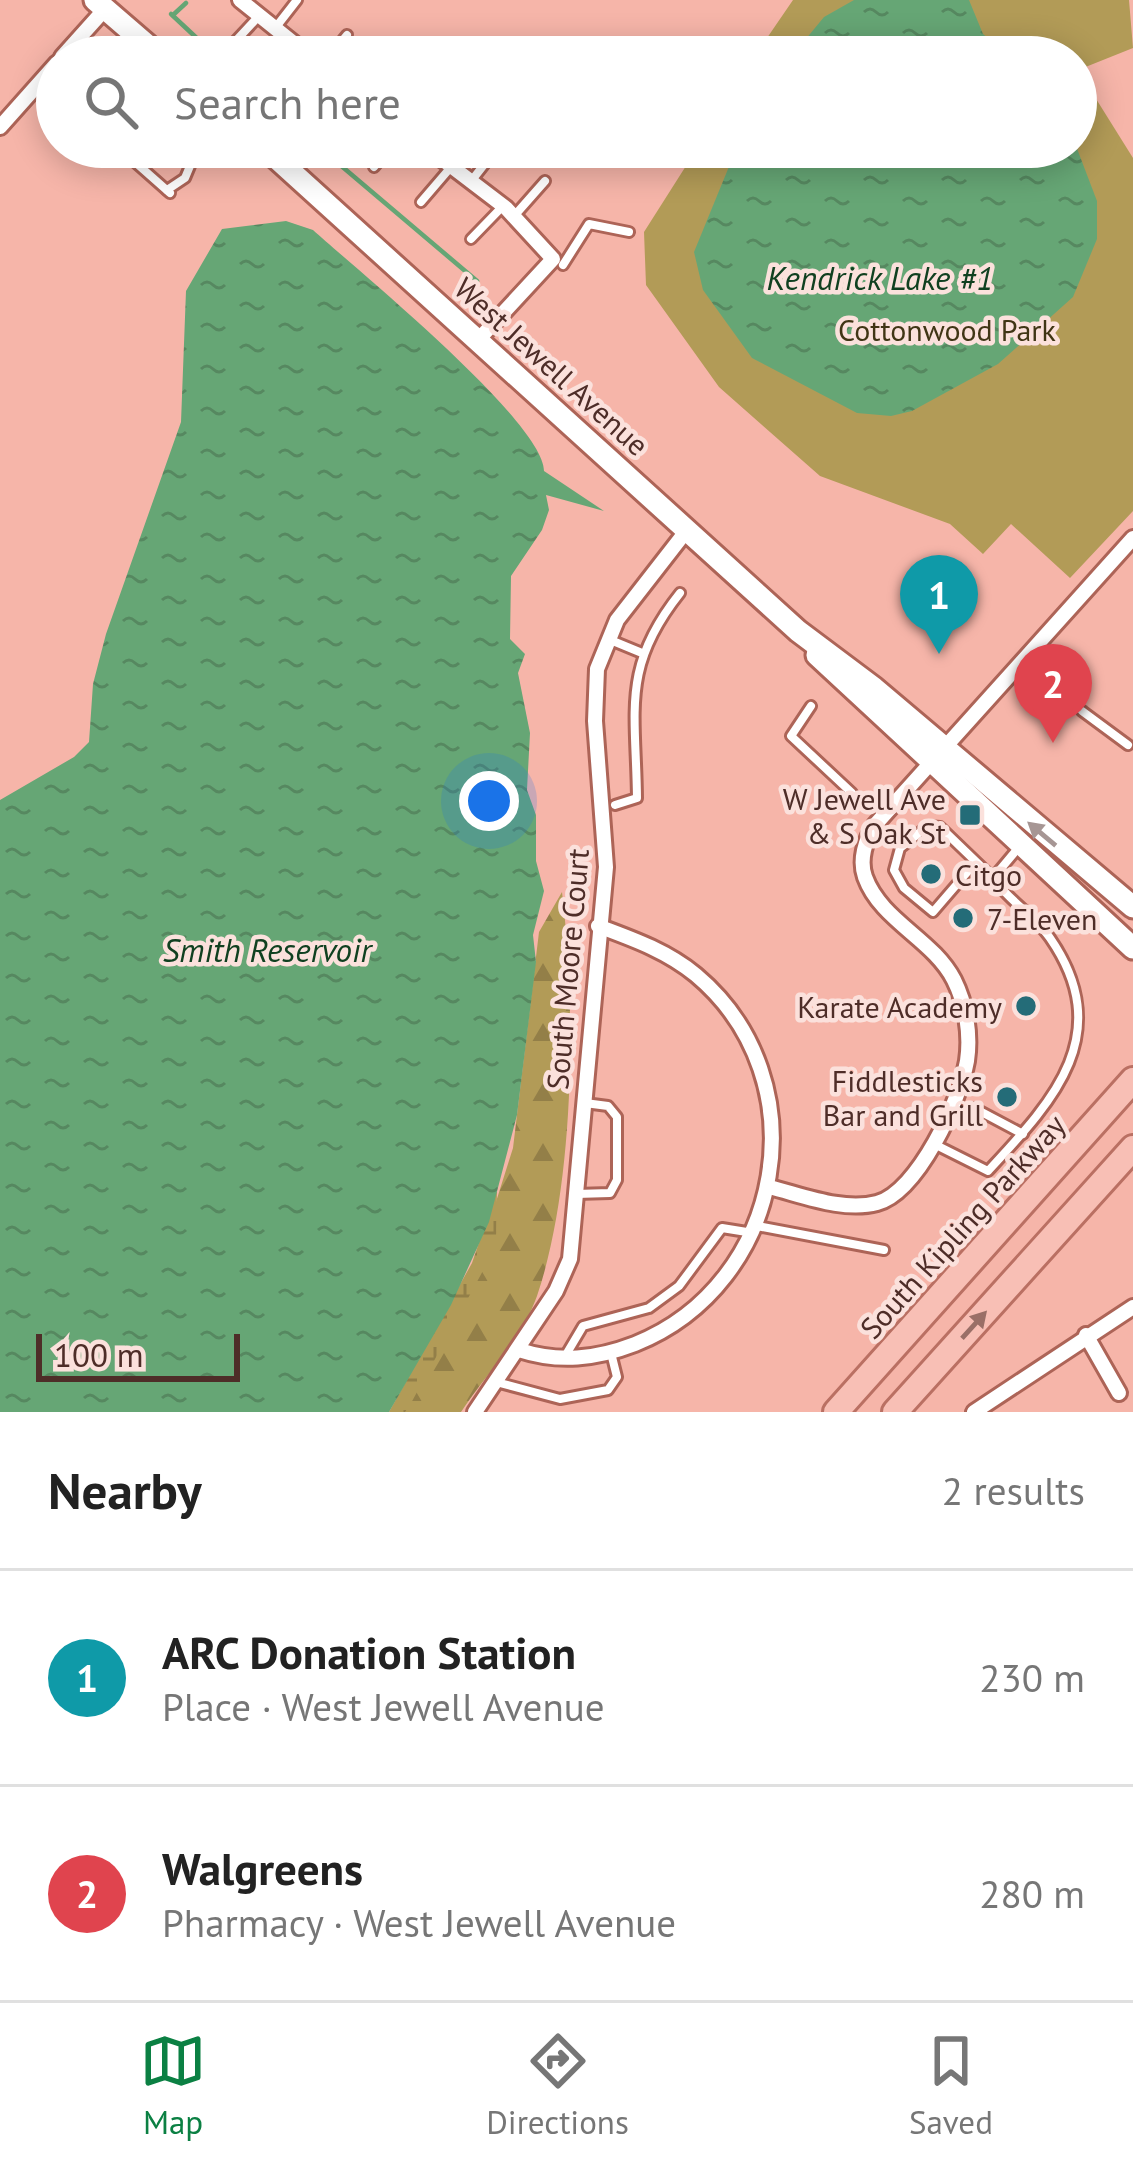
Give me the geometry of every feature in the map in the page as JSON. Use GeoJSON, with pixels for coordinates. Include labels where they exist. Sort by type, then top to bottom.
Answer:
{"type":"FeatureCollection","features":[{"type":"Feature","properties":{"kind":"main road"},"geometry":{"type":"LineString","coordinates":[[100,4],[137,36]]}},
{"type":"Feature","properties":{"kind":"main road","name":"West Jewell Avenue"},"geometry":{"type":"LineString","coordinates":[[288,168],[798,631],[843,684],[1133,907]]}},
{"type":"Feature","properties":{"kind":"main road","name":"West Jewell Avenue"},"geometry":{"type":"LineString","coordinates":[[938,757],[1020,846],[1133,948]]}},
{"type":"Feature","properties":{"kind":"main road"},"geometry":{"type":"LineString","coordinates":[[1092,874],[1133,896]]}},
{"type":"Feature","properties":{"kind":"main road"},"geometry":{"type":"LineString","coordinates":[[1072,1147],[1133,1064]]}},
{"type":"Feature","properties":{"kind":"main road","name":"South Kipling Parkway"},"geometry":{"type":"LineString","coordinates":[[836,1412],[1133,1080]]}},
{"type":"Feature","properties":{"kind":"main road"},"geometry":{"type":"LineString","coordinates":[[896,1412],[1133,1149]]}},
{"type":"Feature","properties":{"kind":"street"},"geometry":{"type":"LineString","coordinates":[[240,0],[283,36]]}},
{"type":"Feature","properties":{"kind":"street"},"geometry":{"type":"LineString","coordinates":[[77,36],[100,4]]}},
{"type":"Feature","properties":{"kind":"street"},"geometry":{"type":"LineString","coordinates":[[0,127],[36,87]]}},
{"type":"Feature","properties":{"kind":"street"},"geometry":{"type":"LineString","coordinates":[[454,168],[509,211],[558,262],[479,339]]}},
{"type":"Feature","properties":{"kind":"street","name":"South Moore Court"},"geometry":{"type":"LineString","coordinates":[[475,1412],[519,1350],[568,1266],[606,856],[595,692],[607,639],[638,589],[687,530]]}},
{"type":"Feature","properties":{"kind":"street"},"geometry":{"type":"LineString","coordinates":[[770,1187],[839,1203],[881,1202],[906,1187],[932,1143],[967,1061],[963,1004],[946,967],[879,900],[863,869],[869,834],[1133,538]]}},
{"type":"Feature","properties":{"kind":"street"},"geometry":{"type":"LineString","coordinates":[[519,1350],[563,1359],[611,1352],[656,1335],[694,1308],[728,1274],[756,1230],[770,1187],[769,1105],[754,1052],[736,1019],[682,965],[598,926]]}},
{"type":"Feature","properties":{"kind":"street"},"geometry":{"type":"LineString","coordinates":[[974,1412],[1133,1307]]}},
{"type":"Feature","properties":{"kind":"street"},"geometry":{"type":"LineString","coordinates":[[1086,1335],[1119,1393]]}},
{"type":"Feature","properties":{"kind":"lane"},"geometry":{"type":"LineString","coordinates":[[275,28],[297,0]]}},
{"type":"Feature","properties":{"kind":"lane"},"geometry":{"type":"LineString","coordinates":[[241,36],[260,16]]}},
{"type":"Feature","properties":{"kind":"lane"},"geometry":{"type":"LineString","coordinates":[[142,168],[168,191],[185,178],[189,168]]}},
{"type":"Feature","properties":{"kind":"lane"},"geometry":{"type":"LineString","coordinates":[[422,202],[450,168]]}},
{"type":"Feature","properties":{"kind":"lane"},"geometry":{"type":"LineString","coordinates":[[471,182],[482,168]]}},
{"type":"Feature","properties":{"kind":"lane"},"geometry":{"type":"LineString","coordinates":[[471,239],[544,181]]}},
{"type":"Feature","properties":{"kind":"lane"},"geometry":{"type":"LineString","coordinates":[[558,262],[589,224],[629,232]]}},
{"type":"Feature","properties":{"kind":"lane"},"geometry":{"type":"LineString","coordinates":[[616,805],[637,797],[632,699],[642,653],[680,593]]}},
{"type":"Feature","properties":{"kind":"lane"},"geometry":{"type":"LineString","coordinates":[[607,639],[642,653]]}},
{"type":"Feature","properties":{"kind":"lane"},"geometry":{"type":"LineString","coordinates":[[1069,699],[1062,686],[1071,671]]}},
{"type":"Feature","properties":{"kind":"lane"},"geometry":{"type":"LineString","coordinates":[[811,706],[791,736],[851,793]]}},
{"type":"Feature","properties":{"kind":"lane"},"geometry":{"type":"LineString","coordinates":[[1082,711],[1128,745]]}},
{"type":"Feature","properties":{"kind":"lane"},"geometry":{"type":"LineString","coordinates":[[932,1143],[988,1171],[1065,1081],[1076,1024],[1072,986],[1050,937],[993,878],[976,862],[934,825],[909,837],[894,870],[904,888],[933,912],[976,862]]}},
{"type":"Feature","properties":{"kind":"lane"},"geometry":{"type":"LineString","coordinates":[[993,878],[1020,846]]}},
{"type":"Feature","properties":{"kind":"lane"},"geometry":{"type":"LineString","coordinates":[[576,1194],[610,1192],[617,1180],[617,1117],[608,1106],[583,1103]]}},
{"type":"Feature","properties":{"kind":"lane"},"geometry":{"type":"LineString","coordinates":[[974,1108],[1023,1134]]}},
{"type":"Feature","properties":{"kind":"lane"},"geometry":{"type":"LineString","coordinates":[[563,1359],[584,1326],[649,1307],[680,1286],[722,1228],[884,1250]]}},
{"type":"Feature","properties":{"kind":"lane"},"geometry":{"type":"LineString","coordinates":[[496,1382],[560,1399],[608,1390],[617,1377],[611,1352]]}},
{"type":"Feature","properties":{"kind":"green space","name":"Cottonwood Park"},"geometry":{"type":"Polygon","coordinates":[[[793,0],[1129,0],[1133,48],[1097,62],[1097,36],[768,36],[793,0]]]}},
{"type":"Feature","properties":{"kind":"green space","name":"Cottonwood Park"},"geometry":{"type":"Polygon","coordinates":[[[1097,100],[1133,158],[1133,511],[1070,578],[1011,524],[983,554],[950,524],[820,476],[719,387],[646,285],[644,232],[685,168],[1097,168],[1097,100]]]}},
{"type":"Feature","properties":{"kind":"green space"},"geometry":{"type":"Polygon","coordinates":[[[562,892],[569,988],[569,1096],[559,1202],[537,1296],[513,1341],[461,1412],[395,1412],[471,1281],[513,1148],[539,932],[562,892]]]}},
{"type":"Feature","properties":{"kind":"green space"},"geometry":{"type":"Polygon","coordinates":[[[497,1190],[496,1239],[485,1267],[410,1405],[405,1412],[389,1412],[472,1263],[497,1190]]]}},
{"type":"Feature","properties":{"kind":"water"},"geometry":{"type":"Polygon","coordinates":[[[854,0],[969,0],[985,36],[808,36],[824,17],[854,0]]]}},
{"type":"Feature","properties":{"kind":"water","name":"Kendrick Lake #1"},"geometry":{"type":"Polygon","coordinates":[[[728,168],[1084,168],[1097,201],[1097,239],[1073,297],[998,364],[912,411],[891,416],[857,413],[752,358],[703,290],[694,252],[728,168]]]}},
{"type":"Feature","properties":{"kind":"water","name":"Smith Reservoir"},"geometry":{"type":"Polygon","coordinates":[[[286,221],[313,230],[405,310],[514,418],[536,448],[544,471],[604,511],[546,495],[549,510],[542,530],[511,576],[510,639],[525,654],[518,673],[530,733],[527,790],[536,815],[536,861],[544,891],[533,935],[536,962],[517,1115],[489,1222],[451,1305],[389,1412],[0,1412],[0,800],[74,757],[89,742],[93,684],[106,634],[181,422],[186,291],[222,229],[286,221]]]}},
{"type":"Feature","properties":{"kind":"waterway"},"geometry":{"type":"LineString","coordinates":[[173,15],[186,3]]}},
{"type":"Feature","properties":{"kind":"waterway"},"geometry":{"type":"LineString","coordinates":[[171,14],[195,36]]}},
{"type":"Feature","properties":{"kind":"waterway"},"geometry":{"type":"LineString","coordinates":[[344,168],[477,281]]}},
{"type":"Feature","properties":{"kind":"place","name":"ARC Donation Station"},"geometry":{"type":"Point","coordinates":[939,654]}},
{"type":"Feature","properties":{"kind":"place","name":"Walgreens"},"geometry":{"type":"Point","coordinates":[1053,743]}},
{"type":"Feature","properties":{"kind":"place","name":"W Jewell Ave & S Oak St"},"geometry":{"type":"Point","coordinates":[970,815]}},
{"type":"Feature","properties":{"kind":"place","name":"Citgo"},"geometry":{"type":"Point","coordinates":[931,874]}},
{"type":"Feature","properties":{"kind":"place","name":"7-Eleven"},"geometry":{"type":"Point","coordinates":[963,918]}},
{"type":"Feature","properties":{"kind":"place","name":"Karate Academy"},"geometry":{"type":"Point","coordinates":[1026,1006]}},
{"type":"Feature","properties":{"kind":"place","name":"Fiddlesticks Bar and Grill"},"geometry":{"type":"Point","coordinates":[1007,1097]}}]}
